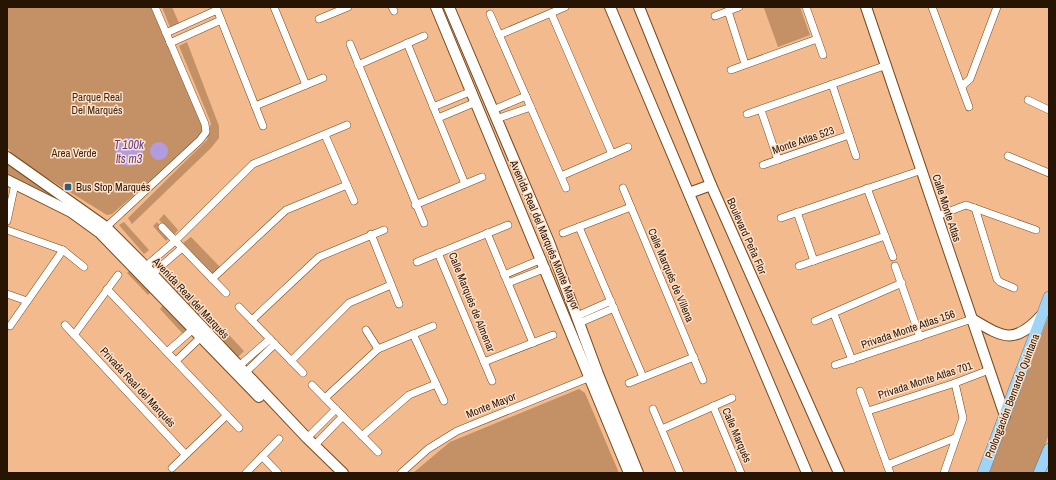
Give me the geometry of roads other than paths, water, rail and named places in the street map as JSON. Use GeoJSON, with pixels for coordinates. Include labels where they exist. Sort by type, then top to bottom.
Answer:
{"type":"FeatureCollection","features":[{"type":"Feature","properties":{"kind":"main road","name":"Prolongación Bernardo Quintana"},"geometry":{"type":"LineString","coordinates":[[983,473],[1049,297]]}},
{"type":"Feature","properties":{"kind":"main road"},"geometry":{"type":"LineString","coordinates":[[1039,473],[1049,449]]}},
{"type":"Feature","properties":{"kind":"street"},"geometry":{"type":"LineString","coordinates":[[103,230],[206,132],[205,124],[155,7]]}},
{"type":"Feature","properties":{"kind":"street"},"geometry":{"type":"LineString","coordinates":[[274,7],[306,85]]}},
{"type":"Feature","properties":{"kind":"street"},"geometry":{"type":"LineString","coordinates":[[319,18],[336,9],[348,7]]}},
{"type":"Feature","properties":{"kind":"street"},"geometry":{"type":"LineString","coordinates":[[500,35],[564,7]]}},
{"type":"Feature","properties":{"kind":"street"},"geometry":{"type":"LineString","coordinates":[[610,7],[807,473]]}},
{"type":"Feature","properties":{"kind":"street","name":"Boulevard Peña Flor"},"geometry":{"type":"LineString","coordinates":[[639,7],[711,185],[839,473]]}},
{"type":"Feature","properties":{"kind":"street"},"geometry":{"type":"LineString","coordinates":[[715,16],[739,7]]}},
{"type":"Feature","properties":{"kind":"street"},"geometry":{"type":"LineString","coordinates":[[806,7],[823,55]]}},
{"type":"Feature","properties":{"kind":"street","name":"Calle Monte Atlas"},"geometry":{"type":"LineString","coordinates":[[866,7],[887,65],[1005,416]]}},
{"type":"Feature","properties":{"kind":"street"},"geometry":{"type":"LineString","coordinates":[[932,7],[969,107]]}},
{"type":"Feature","properties":{"kind":"street"},"geometry":{"type":"LineString","coordinates":[[962,86],[970,79],[997,7]]}},
{"type":"Feature","properties":{"kind":"street"},"geometry":{"type":"LineString","coordinates":[[166,32],[216,8],[263,126]]}},
{"type":"Feature","properties":{"kind":"street"},"geometry":{"type":"LineString","coordinates":[[438,10],[450,8]]}},
{"type":"Feature","properties":{"kind":"street","name":"Avenida Real del Marqués Monte Mayor"},"geometry":{"type":"LineString","coordinates":[[450,8],[549,242],[578,320],[594,376],[629,473]]}},
{"type":"Feature","properties":{"kind":"street","name":"Avenida Real del Marqués Monte Mayor"},"geometry":{"type":"LineString","coordinates":[[438,10],[544,264],[638,473]]}},
{"type":"Feature","properties":{"kind":"street"},"geometry":{"type":"LineString","coordinates":[[728,11],[745,64]]}},
{"type":"Feature","properties":{"kind":"street"},"geometry":{"type":"LineString","coordinates":[[551,13],[612,154]]}},
{"type":"Feature","properties":{"kind":"street"},"geometry":{"type":"LineString","coordinates":[[490,14],[566,188]]}},
{"type":"Feature","properties":{"kind":"street"},"geometry":{"type":"LineString","coordinates":[[170,43],[221,20]]}},
{"type":"Feature","properties":{"kind":"street"},"geometry":{"type":"LineString","coordinates":[[358,65],[424,36]]}},
{"type":"Feature","properties":{"kind":"street"},"geometry":{"type":"LineString","coordinates":[[731,70],[817,39]]}},
{"type":"Feature","properties":{"kind":"street"},"geometry":{"type":"LineString","coordinates":[[350,44],[424,223]]}},
{"type":"Feature","properties":{"kind":"street"},"geometry":{"type":"LineString","coordinates":[[407,44],[465,184]]}},
{"type":"Feature","properties":{"kind":"street"},"geometry":{"type":"LineString","coordinates":[[747,114],[887,65]]}},
{"type":"Feature","properties":{"kind":"street"},"geometry":{"type":"LineString","coordinates":[[255,106],[323,78]]}},
{"type":"Feature","properties":{"kind":"street"},"geometry":{"type":"LineString","coordinates":[[832,84],[856,156]]}},
{"type":"Feature","properties":{"kind":"street"},"geometry":{"type":"LineString","coordinates":[[433,107],[472,91]]}},
{"type":"Feature","properties":{"kind":"street"},"geometry":{"type":"LineString","coordinates":[[494,114],[526,96]]}},
{"type":"Feature","properties":{"kind":"street"},"geometry":{"type":"LineString","coordinates":[[1028,100],[1049,110]]}},
{"type":"Feature","properties":{"kind":"street"},"geometry":{"type":"LineString","coordinates":[[438,118],[476,102]]}},
{"type":"Feature","properties":{"kind":"street"},"geometry":{"type":"LineString","coordinates":[[494,114],[531,107]]}},
{"type":"Feature","properties":{"kind":"street"},"geometry":{"type":"LineString","coordinates":[[761,110],[778,160]]}},
{"type":"Feature","properties":{"kind":"street"},"geometry":{"type":"LineString","coordinates":[[148,271],[175,241],[253,164],[347,125]]}},
{"type":"Feature","properties":{"kind":"street"},"geometry":{"type":"LineString","coordinates":[[325,135],[354,201]]}},
{"type":"Feature","properties":{"kind":"street","name":"Monte Atlas 523"},"geometry":{"type":"LineString","coordinates":[[763,166],[849,136]]}},
{"type":"Feature","properties":{"kind":"street"},"geometry":{"type":"LineString","coordinates":[[561,176],[628,147]]}},
{"type":"Feature","properties":{"kind":"street"},"geometry":{"type":"LineString","coordinates":[[1008,156],[1049,173]]}},
{"type":"Feature","properties":{"kind":"street","name":"Avenida Real del Marqués"},"geometry":{"type":"LineString","coordinates":[[7,157],[103,230],[148,271],[314,446],[343,473]]}},
{"type":"Feature","properties":{"kind":"street"},"geometry":{"type":"LineString","coordinates":[[781,218],[922,170]]}},
{"type":"Feature","properties":{"kind":"street"},"geometry":{"type":"LineString","coordinates":[[416,205],[482,177]]}},
{"type":"Feature","properties":{"kind":"street"},"geometry":{"type":"LineString","coordinates":[[7,221],[11,182]]}},
{"type":"Feature","properties":{"kind":"street","name":"Avenida Real del Marqués"},"geometry":{"type":"LineString","coordinates":[[11,182],[103,230],[192,330],[334,473]]}},
{"type":"Feature","properties":{"kind":"street"},"geometry":{"type":"LineString","coordinates":[[212,279],[286,210],[347,185]]}},
{"type":"Feature","properties":{"kind":"street"},"geometry":{"type":"LineString","coordinates":[[689,193],[711,185]]}},
{"type":"Feature","properties":{"kind":"street","name":"Calle Marqués de Villena"},"geometry":{"type":"LineString","coordinates":[[623,188],[703,380]]}},
{"type":"Feature","properties":{"kind":"street"},"geometry":{"type":"LineString","coordinates":[[867,188],[893,257]]}},
{"type":"Feature","properties":{"kind":"street"},"geometry":{"type":"LineString","coordinates":[[937,216],[966,205],[1036,230]]}},
{"type":"Feature","properties":{"kind":"street"},"geometry":{"type":"LineString","coordinates":[[564,233],[631,207]]}},
{"type":"Feature","properties":{"kind":"street"},"geometry":{"type":"LineString","coordinates":[[975,208],[997,279],[1000,282],[1014,288]]}},
{"type":"Feature","properties":{"kind":"street"},"geometry":{"type":"LineString","coordinates":[[797,212],[814,261]]}},
{"type":"Feature","properties":{"kind":"street","name":"Calle Marqués de Almenar"},"geometry":{"type":"LineString","coordinates":[[508,225],[438,253],[484,362],[553,335]]}},
{"type":"Feature","properties":{"kind":"street"},"geometry":{"type":"LineString","coordinates":[[162,227],[226,293]]}},
{"type":"Feature","properties":{"kind":"street"},"geometry":{"type":"LineString","coordinates":[[579,227],[643,377]]}},
{"type":"Feature","properties":{"kind":"street"},"geometry":{"type":"LineString","coordinates":[[7,230],[63,250],[84,267]]}},
{"type":"Feature","properties":{"kind":"street"},"geometry":{"type":"LineString","coordinates":[[252,320],[319,257],[371,234],[384,230]]}},
{"type":"Feature","properties":{"kind":"street"},"geometry":{"type":"LineString","coordinates":[[487,233],[533,343]]}},
{"type":"Feature","properties":{"kind":"street"},"geometry":{"type":"LineString","coordinates":[[371,234],[399,304]]}},
{"type":"Feature","properties":{"kind":"street"},"geometry":{"type":"LineString","coordinates":[[799,266],[885,236]]}},
{"type":"Feature","properties":{"kind":"street"},"geometry":{"type":"LineString","coordinates":[[148,271],[182,248]]}},
{"type":"Feature","properties":{"kind":"street"},"geometry":{"type":"LineString","coordinates":[[10,326],[63,250]]}},
{"type":"Feature","properties":{"kind":"street"},"geometry":{"type":"LineString","coordinates":[[417,262],[438,253]]}},
{"type":"Feature","properties":{"kind":"street"},"geometry":{"type":"LineString","coordinates":[[504,275],[544,264]]}},
{"type":"Feature","properties":{"kind":"street"},"geometry":{"type":"LineString","coordinates":[[508,284],[544,264]]}},
{"type":"Feature","properties":{"kind":"street"},"geometry":{"type":"LineString","coordinates":[[895,266],[920,336]]}},
{"type":"Feature","properties":{"kind":"street"},"geometry":{"type":"LineString","coordinates":[[74,335],[118,275]]}},
{"type":"Feature","properties":{"kind":"street"},"geometry":{"type":"LineString","coordinates":[[816,321],[902,283]]}},
{"type":"Feature","properties":{"kind":"street"},"geometry":{"type":"LineString","coordinates":[[291,361],[349,303],[391,285]]}},
{"type":"Feature","properties":{"kind":"street"},"geometry":{"type":"LineString","coordinates":[[107,289],[239,428]]}},
{"type":"Feature","properties":{"kind":"street"},"geometry":{"type":"LineString","coordinates":[[7,294],[27,301]]}},
{"type":"Feature","properties":{"kind":"street"},"geometry":{"type":"LineString","coordinates":[[578,320],[611,301]]}},
{"type":"Feature","properties":{"kind":"street"},"geometry":{"type":"LineString","coordinates":[[239,307],[303,373]]}},
{"type":"Feature","properties":{"kind":"street"},"geometry":{"type":"LineString","coordinates":[[578,320],[614,308]]}},
{"type":"Feature","properties":{"kind":"street"},"geometry":{"type":"LineString","coordinates":[[972,319],[987,329],[1000,335],[1017,335],[1030,328],[1043,313]]}},
{"type":"Feature","properties":{"kind":"street","name":"Privada Monte Atlas 156"},"geometry":{"type":"LineString","coordinates":[[834,314],[852,360]]}},
{"type":"Feature","properties":{"kind":"street","name":"Privada Monte Atlas 156"},"geometry":{"type":"LineString","coordinates":[[835,365],[972,319]]}},
{"type":"Feature","properties":{"kind":"street","name":"Privada Real del Marqués"},"geometry":{"type":"LineString","coordinates":[[65,325],[185,454]]}},
{"type":"Feature","properties":{"kind":"street"},"geometry":{"type":"LineString","coordinates":[[325,398],[378,349],[434,326]]}},
{"type":"Feature","properties":{"kind":"street"},"geometry":{"type":"LineString","coordinates":[[167,352],[192,330]]}},
{"type":"Feature","properties":{"kind":"street"},"geometry":{"type":"LineString","coordinates":[[366,330],[378,349]]}},
{"type":"Feature","properties":{"kind":"street"},"geometry":{"type":"LineString","coordinates":[[413,334],[444,401]]}},
{"type":"Feature","properties":{"kind":"street"},"geometry":{"type":"LineString","coordinates":[[176,361],[200,338]]}},
{"type":"Feature","properties":{"kind":"street"},"geometry":{"type":"LineString","coordinates":[[242,370],[272,341]]}},
{"type":"Feature","properties":{"kind":"street"},"geometry":{"type":"LineString","coordinates":[[629,383],[694,357]]}},
{"type":"Feature","properties":{"kind":"street"},"geometry":{"type":"LineString","coordinates":[[484,362],[492,381]]}},
{"type":"Feature","properties":{"kind":"street","name":"Privada Monte Atlas 701"},"geometry":{"type":"LineString","coordinates":[[868,411],[955,383],[989,370]]}},
{"type":"Feature","properties":{"kind":"street","name":"Monte Mayor"},"geometry":{"type":"LineString","coordinates":[[401,473],[428,448],[457,431],[594,376]]}},
{"type":"Feature","properties":{"kind":"street"},"geometry":{"type":"LineString","coordinates":[[944,473],[963,418],[955,383]]}},
{"type":"Feature","properties":{"kind":"street"},"geometry":{"type":"LineString","coordinates":[[362,436],[409,395],[436,384]]}},
{"type":"Feature","properties":{"kind":"street"},"geometry":{"type":"LineString","coordinates":[[312,385],[378,452]]}},
{"type":"Feature","properties":{"kind":"street"},"geometry":{"type":"LineString","coordinates":[[860,391],[890,473]]}},
{"type":"Feature","properties":{"kind":"street"},"geometry":{"type":"LineString","coordinates":[[662,429],[732,398]]}},
{"type":"Feature","properties":{"kind":"street","name":"Calle Marqués"},"geometry":{"type":"LineString","coordinates":[[713,406],[741,473]]}},
{"type":"Feature","properties":{"kind":"street"},"geometry":{"type":"LineString","coordinates":[[307,438],[336,409]]}},
{"type":"Feature","properties":{"kind":"street"},"geometry":{"type":"LineString","coordinates":[[653,409],[680,473]]}},
{"type":"Feature","properties":{"kind":"street"},"geometry":{"type":"LineString","coordinates":[[172,468],[227,415]]}},
{"type":"Feature","properties":{"kind":"street"},"geometry":{"type":"LineString","coordinates":[[314,446],[343,416]]}},
{"type":"Feature","properties":{"kind":"street"},"geometry":{"type":"LineString","coordinates":[[887,464],[955,438]]}},
{"type":"Feature","properties":{"kind":"street"},"geometry":{"type":"LineString","coordinates":[[246,473],[279,439]]}},
{"type":"Feature","properties":{"kind":"street"},"geometry":{"type":"LineString","coordinates":[[262,456],[278,473]]}},
{"type":"Feature","properties":{"kind":"water","name":"T 100k lts m3"},"geometry":{"type":"Polygon","coordinates":[[[129,138],[139,142],[143,152],[139,162],[129,166],[119,162],[115,152],[119,142],[129,138]]]}},
{"type":"Feature","properties":{"kind":"water"},"geometry":{"type":"Polygon","coordinates":[[[159,142],[165,145],[168,151],[165,157],[159,160],[153,157],[150,151],[153,145],[159,142]]]}},
{"type":"Feature","properties":{"kind":"place","name":"Bus Stop Marqués"},"geometry":{"type":"Point","coordinates":[68,187]}},
{"type":"Feature","properties":{"kind":"park label","name":"Parque Real Del Marqués"},"geometry":{"type":"Point","coordinates":[97,103]}},
{"type":"Feature","properties":{"kind":"park label","name":"Area Verde"},"geometry":{"type":"Point","coordinates":[74,153]}}]}
